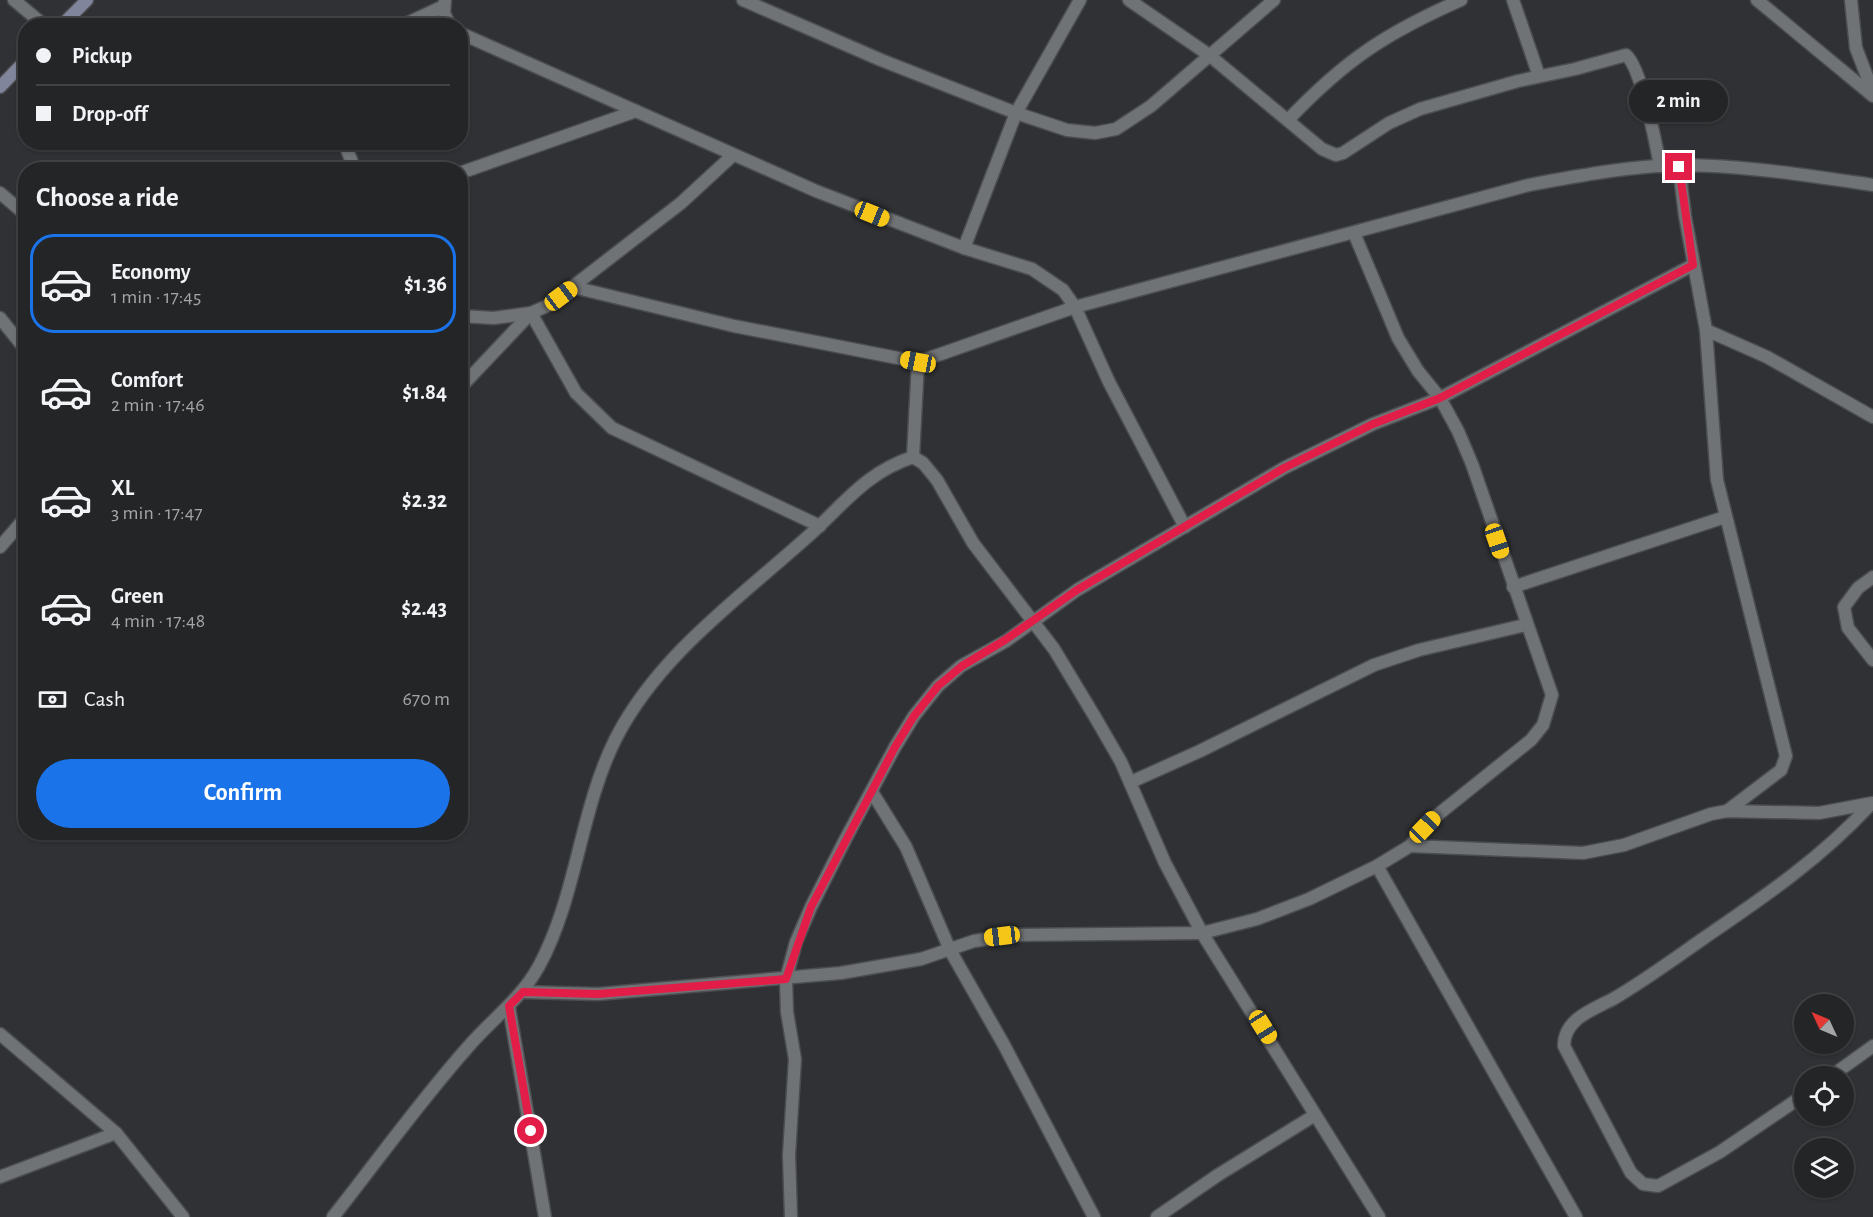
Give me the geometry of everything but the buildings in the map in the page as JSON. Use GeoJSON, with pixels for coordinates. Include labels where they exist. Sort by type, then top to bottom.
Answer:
{"type":"FeatureCollection","features":[{"type":"Feature","properties":{"kind":"street"},"geometry":{"type":"LineString","coordinates":[[14,0],[35,18]]}},
{"type":"Feature","properties":{"kind":"street"},"geometry":{"type":"LineString","coordinates":[[69,18],[87,0]]}},
{"type":"Feature","properties":{"kind":"street"},"geometry":{"type":"LineString","coordinates":[[743,0],[881,60],[1016,113],[1082,133],[1105,132],[1130,121],[1151,106],[1275,0]]}},
{"type":"Feature","properties":{"kind":"street"},"geometry":{"type":"LineString","coordinates":[[964,248],[1016,113],[1080,0]]}},
{"type":"Feature","properties":{"kind":"street"},"geometry":{"type":"LineString","coordinates":[[1129,0],[1209,55],[1322,149],[1336,155],[1343,153],[1404,115],[1539,76],[1575,69],[1621,54],[1628,56],[1652,126],[1660,166]]}},
{"type":"Feature","properties":{"kind":"street"},"geometry":{"type":"LineString","coordinates":[[1288,120],[1325,81],[1354,57],[1413,21],[1461,0]]}},
{"type":"Feature","properties":{"kind":"street"},"geometry":{"type":"LineString","coordinates":[[1513,0],[1539,76]]}},
{"type":"Feature","properties":{"kind":"street"},"geometry":{"type":"LineString","coordinates":[[1757,0],[1873,94]]}},
{"type":"Feature","properties":{"kind":"street"},"geometry":{"type":"LineString","coordinates":[[1851,0],[1856,48],[1873,94]]}},
{"type":"Feature","properties":{"kind":"street"},"geometry":{"type":"LineString","coordinates":[[416,18],[445,3]]}},
{"type":"Feature","properties":{"kind":"street"},"geometry":{"type":"LineString","coordinates":[[468,37],[732,156],[964,248],[1032,269],[1063,290],[1075,307],[1109,382],[1185,527]]}},
{"type":"Feature","properties":{"kind":"street"},"geometry":{"type":"LineString","coordinates":[[0,87],[18,68]]}},
{"type":"Feature","properties":{"kind":"street"},"geometry":{"type":"LineString","coordinates":[[468,170],[636,111]]}},
{"type":"Feature","properties":{"kind":"street"},"geometry":{"type":"LineString","coordinates":[[468,380],[531,314],[549,305],[681,203],[732,156]]}},
{"type":"Feature","properties":{"kind":"street"},"geometry":{"type":"LineString","coordinates":[[573,287],[734,326],[918,362],[1075,307],[1529,185],[1614,170],[1660,166],[1764,172],[1873,185]]}},
{"type":"Feature","properties":{"kind":"street"},"geometry":{"type":"LineString","coordinates":[[1679,167],[1693,265],[1706,330],[1713,442],[1725,518],[1765,663],[1786,756],[1781,770],[1727,811]]}},
{"type":"Feature","properties":{"kind":"street"},"geometry":{"type":"LineString","coordinates":[[0,193],[18,208]]}},
{"type":"Feature","properties":{"kind":"street"},"geometry":{"type":"LineString","coordinates":[[523,992],[598,994],[786,979],[876,968],[950,950],[974,941],[1014,935],[1202,933],[1257,919],[1310,899],[1377,866],[1410,846],[1435,817],[1531,740],[1543,725],[1552,695],[1472,464],[1458,430],[1440,398],[1418,371],[1398,338],[1354,233]]}},
{"type":"Feature","properties":{"kind":"street"},"geometry":{"type":"LineString","coordinates":[[791,1217],[789,1155],[795,1059],[787,1012],[786,979],[811,907],[914,716],[938,686],[962,666],[1033,622],[1077,590],[1325,446],[1440,398],[1693,265]]}},
{"type":"Feature","properties":{"kind":"street"},"geometry":{"type":"LineString","coordinates":[[468,316],[494,318],[531,314]]}},
{"type":"Feature","properties":{"kind":"street"},"geometry":{"type":"LineString","coordinates":[[531,314],[576,393],[606,423],[820,526]]}},
{"type":"Feature","properties":{"kind":"street"},"geometry":{"type":"LineString","coordinates":[[0,318],[18,340]]}},
{"type":"Feature","properties":{"kind":"street"},"geometry":{"type":"LineString","coordinates":[[1706,330],[1767,357],[1873,417]]}},
{"type":"Feature","properties":{"kind":"street"},"geometry":{"type":"LineString","coordinates":[[913,456],[918,362]]}},
{"type":"Feature","properties":{"kind":"street"},"geometry":{"type":"LineString","coordinates":[[333,1217],[435,1086],[470,1045],[523,992],[552,937],[601,775],[616,737],[662,671],[693,639],[820,526],[862,483],[879,471],[913,456]]}},
{"type":"Feature","properties":{"kind":"street"},"geometry":{"type":"LineString","coordinates":[[913,456],[923,463],[937,480],[973,543],[1054,649],[1131,782],[1166,863],[1202,933],[1379,1217]]}},
{"type":"Feature","properties":{"kind":"street"},"geometry":{"type":"LineString","coordinates":[[1513,587],[1725,518]]}},
{"type":"Feature","properties":{"kind":"street"},"geometry":{"type":"LineString","coordinates":[[0,547],[18,526]]}},
{"type":"Feature","properties":{"kind":"street"},"geometry":{"type":"LineString","coordinates":[[1873,577],[1858,588],[1844,607],[1848,628],[1873,660]]}},
{"type":"Feature","properties":{"kind":"street"},"geometry":{"type":"LineString","coordinates":[[1131,782],[1200,751],[1374,665],[1419,650],[1526,625]]}},
{"type":"Feature","properties":{"kind":"street"},"geometry":{"type":"LineString","coordinates":[[872,792],[906,847],[950,950],[1004,1044],[1094,1217]]}},
{"type":"Feature","properties":{"kind":"street"},"geometry":{"type":"LineString","coordinates":[[1410,846],[1582,853],[1624,845],[1711,814],[1727,811],[1819,813],[1871,803]]}},
{"type":"Feature","properties":{"kind":"street"},"geometry":{"type":"LineString","coordinates":[[1794,1102],[1720,1152],[1658,1186],[1650,1186],[1636,1179],[1624,1161],[1564,1046],[1564,1036],[1566,1029],[1576,1020],[1626,991],[1795,874],[1837,840],[1871,803]]}},
{"type":"Feature","properties":{"kind":"street"},"geometry":{"type":"LineString","coordinates":[[1377,866],[1576,1217]]}},
{"type":"Feature","properties":{"kind":"street"},"geometry":{"type":"LineString","coordinates":[[509,1006],[545,1217]]}},
{"type":"Feature","properties":{"kind":"street"},"geometry":{"type":"LineString","coordinates":[[0,1034],[116,1133],[183,1217]]}},
{"type":"Feature","properties":{"kind":"street"},"geometry":{"type":"LineString","coordinates":[[1845,1066],[1873,1046]]}},
{"type":"Feature","properties":{"kind":"street"},"geometry":{"type":"LineString","coordinates":[[1157,1217],[1218,1175],[1316,1115]]}},
{"type":"Feature","properties":{"kind":"street"},"geometry":{"type":"LineString","coordinates":[[0,1177],[116,1133]]}},
{"type":"Feature","properties":{"kind":"route"},"geometry":{"type":"LineString","coordinates":[[531,1131],[509,1006],[523,992],[598,994],[786,979],[796,942],[846,838],[895,747],[914,716],[938,686],[962,666],[1005,640],[1077,590],[1284,468],[1373,424],[1440,398],[1693,265],[1684,216],[1679,167]]}}]}
